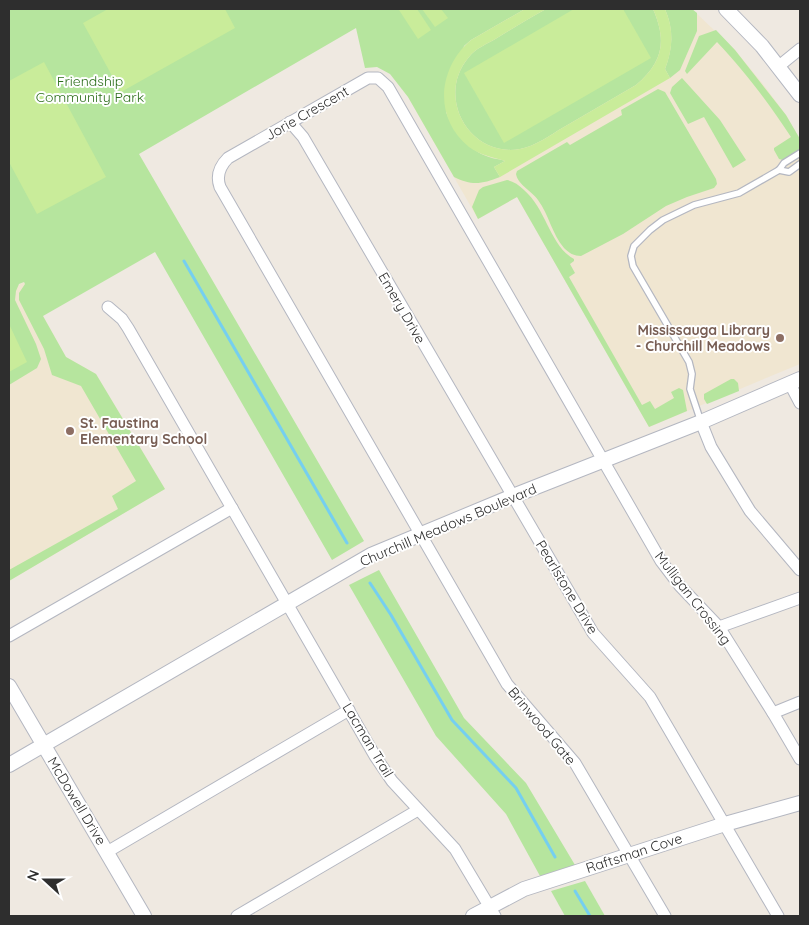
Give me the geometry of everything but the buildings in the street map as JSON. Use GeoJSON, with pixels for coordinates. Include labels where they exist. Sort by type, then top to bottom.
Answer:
{"type":"FeatureCollection","features":[{"type":"Feature","properties":{"kind":"street"},"geometry":{"type":"LineString","coordinates":[[726,9],[779,66],[800,95]]}},
{"type":"Feature","properties":{"kind":"street"},"geometry":{"type":"LineString","coordinates":[[779,66],[800,49]]}},
{"type":"Feature","properties":{"kind":"street","name":"Jorie Crescent"},"geometry":{"type":"LineString","coordinates":[[420,535],[217,180],[221,165],[228,158],[368,78],[378,78],[388,87],[604,460]]}},
{"type":"Feature","properties":{"kind":"street","name":"Emery Drive"},"geometry":{"type":"LineString","coordinates":[[290,122],[303,137],[513,496]]}},
{"type":"Feature","properties":{"kind":"street","name":"Lacman Trail"},"geometry":{"type":"LineString","coordinates":[[108,307],[122,319],[128,328],[385,771],[455,849],[492,912]]}},
{"type":"Feature","properties":{"kind":"street"},"geometry":{"type":"LineString","coordinates":[[795,381],[800,403]]}},
{"type":"Feature","properties":{"kind":"street","name":"Churchill Meadows Boulevard"},"geometry":{"type":"LineString","coordinates":[[9,765],[371,556],[513,496],[701,422],[795,381]]}},
{"type":"Feature","properties":{"kind":"street"},"geometry":{"type":"LineString","coordinates":[[701,422],[711,447],[750,511],[800,570]]}},
{"type":"Feature","properties":{"kind":"street","name":"Mulligan Crossing"},"geometry":{"type":"LineString","coordinates":[[604,460],[661,561],[680,586],[720,628],[774,713],[800,759]]}},
{"type":"Feature","properties":{"kind":"street","name":"Pearlstone Drive"},"geometry":{"type":"LineString","coordinates":[[513,496],[593,633],[650,697],[778,916]]}},
{"type":"Feature","properties":{"kind":"street"},"geometry":{"type":"LineString","coordinates":[[9,636],[232,508]]}},
{"type":"Feature","properties":{"kind":"street","name":"Brinwood Gate"},"geometry":{"type":"LineString","coordinates":[[420,535],[507,684],[575,763],[665,916]]}},
{"type":"Feature","properties":{"kind":"street"},"geometry":{"type":"LineString","coordinates":[[720,628],[800,598]]}},
{"type":"Feature","properties":{"kind":"street","name":"McDowell Drive"},"geometry":{"type":"LineString","coordinates":[[9,686],[144,916]]}},
{"type":"Feature","properties":{"kind":"street"},"geometry":{"type":"LineString","coordinates":[[774,713],[800,702]]}},
{"type":"Feature","properties":{"kind":"street"},"geometry":{"type":"LineString","coordinates":[[107,852],[349,710]]}},
{"type":"Feature","properties":{"kind":"street","name":"Raftsman Cove"},"geometry":{"type":"LineString","coordinates":[[473,916],[492,912],[524,889],[725,824],[800,802]]}},
{"type":"Feature","properties":{"kind":"street"},"geometry":{"type":"LineString","coordinates":[[237,916],[418,810]]}},
{"type":"Feature","properties":{"kind":"lane"},"geometry":{"type":"LineString","coordinates":[[701,422],[690,389],[692,374],[689,362],[634,266],[631,256],[633,249],[650,230],[672,215],[694,205],[736,195],[779,170],[784,163],[800,153]]}},
{"type":"Feature","properties":{"kind":"lane"},"geometry":{"type":"LineString","coordinates":[[779,170],[788,172],[800,164]]}},
{"type":"Feature","properties":{"kind":"shaded area"},"geometry":{"type":"Polygon","coordinates":[[[507,9],[692,9],[735,50],[786,115],[800,139],[800,364],[649,427],[517,197],[478,219],[408,97],[507,9]]]}},
{"type":"Feature","properties":{"kind":"shaded area","name":"St. Faustina Elementary School"},"geometry":{"type":"Polygon","coordinates":[[[24,282],[66,357],[96,374],[165,489],[9,581],[9,290],[24,282]]]}},
{"type":"Feature","properties":{"kind":"green space","name":"Friendship Community Park"},"geometry":{"type":"Polygon","coordinates":[[[9,9],[525,9],[464,46],[446,112],[453,126],[468,145],[481,154],[505,161],[494,167],[500,177],[472,183],[454,177],[408,97],[390,74],[377,67],[365,68],[356,28],[139,154],[364,541],[332,560],[155,252],[43,316],[66,357],[96,374],[165,489],[9,581],[9,570],[118,509],[112,496],[136,481],[81,386],[52,375],[44,349],[19,300],[19,293],[25,284],[24,282],[19,284],[15,300],[41,359],[37,368],[9,385],[9,9]]]}},
{"type":"Feature","properties":{"kind":"green space"},"geometry":{"type":"Polygon","coordinates":[[[108,9],[225,9],[235,28],[121,92],[83,23],[108,9]]]}},
{"type":"Feature","properties":{"kind":"green space"},"geometry":{"type":"Polygon","coordinates":[[[417,9],[431,30],[418,39],[399,10],[417,9]]]}},
{"type":"Feature","properties":{"kind":"green space"},"geometry":{"type":"Polygon","coordinates":[[[422,9],[441,9],[448,18],[435,27],[422,9]]]}},
{"type":"Feature","properties":{"kind":"green space"},"geometry":{"type":"Polygon","coordinates":[[[525,9],[546,9],[475,51],[459,73],[455,89],[457,106],[463,121],[472,134],[486,144],[502,149],[520,149],[532,145],[636,85],[652,68],[660,50],[660,31],[653,9],[665,9],[670,24],[671,46],[665,69],[670,78],[500,177],[494,167],[505,161],[473,150],[457,135],[449,122],[445,108],[444,93],[446,79],[460,51],[471,40],[525,9]]]}},
{"type":"Feature","properties":{"kind":"green space"},"geometry":{"type":"Polygon","coordinates":[[[546,9],[653,9],[661,41],[657,59],[652,68],[636,85],[537,143],[520,149],[502,149],[486,144],[472,134],[463,121],[457,106],[455,89],[459,73],[475,51],[546,9]]]}},
{"type":"Feature","properties":{"kind":"green space"},"geometry":{"type":"Polygon","coordinates":[[[574,9],[623,9],[651,58],[504,143],[464,73],[574,9]]]}},
{"type":"Feature","properties":{"kind":"green space"},"geometry":{"type":"Polygon","coordinates":[[[665,9],[692,9],[697,13],[697,31],[680,70],[670,78],[665,69],[670,54],[671,32],[665,9]]]}},
{"type":"Feature","properties":{"kind":"green space"},"geometry":{"type":"Polygon","coordinates":[[[716,30],[735,50],[786,115],[800,139],[800,149],[783,160],[779,159],[774,148],[791,137],[756,88],[717,42],[687,74],[685,71],[699,36],[716,30]]]}},
{"type":"Feature","properties":{"kind":"green space"},"geometry":{"type":"Polygon","coordinates":[[[44,62],[106,177],[37,214],[9,162],[9,81],[44,62]]]}},
{"type":"Feature","properties":{"kind":"green space"},"geometry":{"type":"Polygon","coordinates":[[[682,78],[720,120],[746,160],[733,168],[704,117],[688,124],[670,93],[672,87],[682,78]]]}},
{"type":"Feature","properties":{"kind":"green space"},"geometry":{"type":"Polygon","coordinates":[[[658,89],[665,92],[716,179],[717,184],[714,188],[666,206],[623,234],[581,256],[572,254],[560,243],[538,200],[517,178],[517,171],[567,142],[570,145],[622,115],[621,110],[658,89]]]}},
{"type":"Feature","properties":{"kind":"green space"},"geometry":{"type":"Polygon","coordinates":[[[507,180],[518,185],[532,198],[559,246],[574,259],[570,264],[575,273],[569,277],[642,405],[650,401],[655,409],[674,398],[671,392],[679,388],[683,390],[687,411],[649,427],[517,197],[478,219],[472,207],[479,190],[507,180]]]}},
{"type":"Feature","properties":{"kind":"green space"},"geometry":{"type":"Polygon","coordinates":[[[9,324],[27,362],[9,372],[9,324]]]}},
{"type":"Feature","properties":{"kind":"green space"},"geometry":{"type":"Polygon","coordinates":[[[731,379],[738,383],[739,391],[707,404],[704,394],[731,379]]]}},
{"type":"Feature","properties":{"kind":"green space"},"geometry":{"type":"Polygon","coordinates":[[[379,570],[464,718],[526,783],[575,865],[540,876],[506,814],[436,736],[349,585],[379,570]]]}},
{"type":"Feature","properties":{"kind":"green space"},"geometry":{"type":"Polygon","coordinates":[[[585,881],[605,916],[565,916],[551,891],[585,881]]]}},
{"type":"Feature","properties":{"kind":"waterway"},"geometry":{"type":"LineString","coordinates":[[184,261],[347,543]]}},
{"type":"Feature","properties":{"kind":"waterway"},"geometry":{"type":"LineString","coordinates":[[370,583],[391,615],[452,720],[516,788],[555,857]]}},
{"type":"Feature","properties":{"kind":"waterway"},"geometry":{"type":"LineString","coordinates":[[575,891],[590,916]]}},
{"type":"Feature","properties":{"kind":"place","name":"Mississauga Library - Churchill Meadows"},"geometry":{"type":"Point","coordinates":[780,338]}},
{"type":"Feature","properties":{"kind":"place","name":"St. Faustina Elementary School"},"geometry":{"type":"Point","coordinates":[70,431]}}]}
